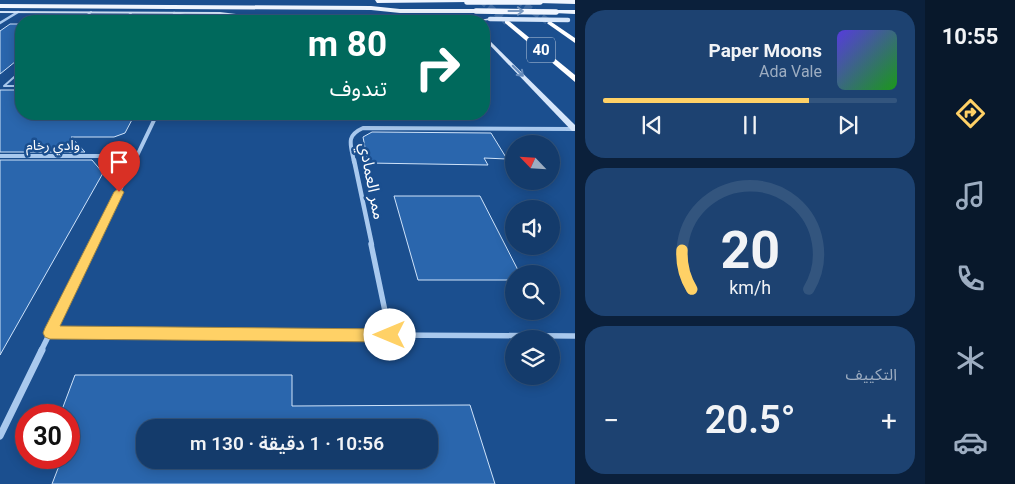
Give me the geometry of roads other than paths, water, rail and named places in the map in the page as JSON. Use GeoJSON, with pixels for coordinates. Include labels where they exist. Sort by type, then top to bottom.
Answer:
{"type":"FeatureCollection","features":[{"type":"Feature","properties":{"kind":"highway","name":"40"},"geometry":{"type":"LineString","coordinates":[[507,22],[575,79]]}},
{"type":"Feature","properties":{"kind":"highway","name":"40"},"geometry":{"type":"LineString","coordinates":[[550,23],[575,41]]}},
{"type":"Feature","properties":{"kind":"main road"},"geometry":{"type":"LineString","coordinates":[[0,0],[253,4],[371,8],[400,11]]}},
{"type":"Feature","properties":{"kind":"main road"},"geometry":{"type":"LineString","coordinates":[[373,0],[575,2]]}},
{"type":"Feature","properties":{"kind":"main road"},"geometry":{"type":"LineString","coordinates":[[0,6],[398,1]]}},
{"type":"Feature","properties":{"kind":"main road"},"geometry":{"type":"LineString","coordinates":[[220,13],[575,12]]}},
{"type":"Feature","properties":{"kind":"street"},"geometry":{"type":"LineString","coordinates":[[0,12],[220,13],[236,15]]}},
{"type":"Feature","properties":{"kind":"street"},"geometry":{"type":"LineString","coordinates":[[0,23],[18,12]]}},
{"type":"Feature","properties":{"kind":"street"},"geometry":{"type":"LineString","coordinates":[[174,13],[184,15]]}},
{"type":"Feature","properties":{"kind":"street"},"geometry":{"type":"LineString","coordinates":[[490,19],[575,21]]}},
{"type":"Feature","properties":{"kind":"street"},"geometry":{"type":"LineString","coordinates":[[490,42],[575,129]]}},
{"type":"Feature","properties":{"kind":"street"},"geometry":{"type":"LineString","coordinates":[[490,48],[507,60]]}},
{"type":"Feature","properties":{"kind":"street"},"geometry":{"type":"LineString","coordinates":[[0,436],[154,120]]}},
{"type":"Feature","properties":{"kind":"street","name":"ممر العمادي"},"geometry":{"type":"LineString","coordinates":[[390,335],[350,140],[354,132],[363,128],[575,129]]}},
{"type":"Feature","properties":{"kind":"street","name":"وادي رخام"},"geometry":{"type":"LineString","coordinates":[[0,156],[136,156]]}},
{"type":"Feature","properties":{"kind":"street"},"geometry":{"type":"LineString","coordinates":[[50,333],[575,336]]}},
{"type":"Feature","properties":{"kind":"lane"},"geometry":{"type":"LineString","coordinates":[[87,15],[91,12]]}},
{"type":"Feature","properties":{"kind":"lane"},"geometry":{"type":"LineString","coordinates":[[15,77],[4,86],[15,86]]}},
{"type":"Feature","properties":{"kind":"tunnel"},"geometry":{"type":"LineString","coordinates":[[481,0],[507,22]]}},
{"type":"Feature","properties":{"kind":"tunnel"},"geometry":{"type":"LineString","coordinates":[[517,0],[550,23]]}}]}
